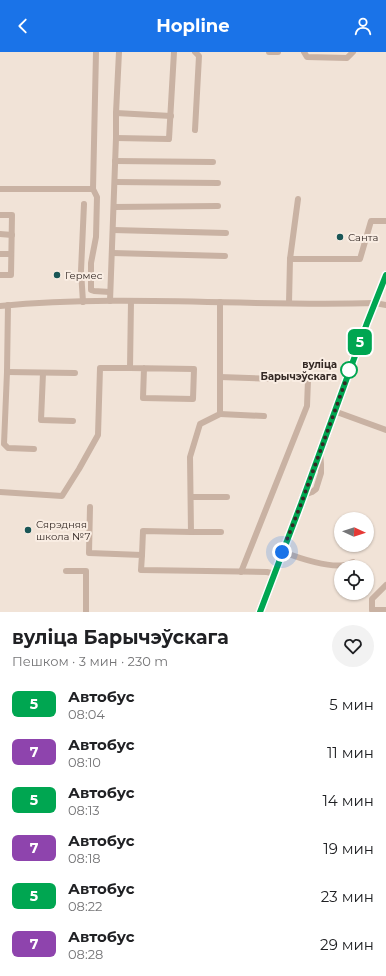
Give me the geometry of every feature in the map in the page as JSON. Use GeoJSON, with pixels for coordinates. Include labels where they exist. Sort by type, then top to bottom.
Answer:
{"type":"FeatureCollection","features":[{"type":"Feature","properties":{"kind":"main road"},"geometry":{"type":"LineString","coordinates":[[260,612],[334,410],[386,275]]}},
{"type":"Feature","properties":{"kind":"street"},"geometry":{"type":"LineString","coordinates":[[96,52],[93,189],[97,197],[96,237],[91,263],[91,290],[110,292]]}},
{"type":"Feature","properties":{"kind":"street"},"geometry":{"type":"LineString","coordinates":[[110,301],[119,52]]}},
{"type":"Feature","properties":{"kind":"street"},"geometry":{"type":"LineString","coordinates":[[116,138],[169,139],[174,52]]}},
{"type":"Feature","properties":{"kind":"street"},"geometry":{"type":"LineString","coordinates":[[195,52],[199,56],[195,130]]}},
{"type":"Feature","properties":{"kind":"street"},"geometry":{"type":"LineString","coordinates":[[268,52],[278,52]]}},
{"type":"Feature","properties":{"kind":"street"},"geometry":{"type":"LineString","coordinates":[[304,52],[307,56],[325,55],[347,58],[353,52]]}},
{"type":"Feature","properties":{"kind":"street"},"geometry":{"type":"LineString","coordinates":[[116,113],[171,116]]}},
{"type":"Feature","properties":{"kind":"street"},"geometry":{"type":"LineString","coordinates":[[115,160],[213,162]]}},
{"type":"Feature","properties":{"kind":"street"},"geometry":{"type":"LineString","coordinates":[[114,182],[218,183]]}},
{"type":"Feature","properties":{"kind":"street"},"geometry":{"type":"LineString","coordinates":[[0,189],[93,189]]}},
{"type":"Feature","properties":{"kind":"street"},"geometry":{"type":"LineString","coordinates":[[289,304],[290,259],[298,199]]}},
{"type":"Feature","properties":{"kind":"street"},"geometry":{"type":"LineString","coordinates":[[83,302],[81,271],[84,204]]}},
{"type":"Feature","properties":{"kind":"street"},"geometry":{"type":"LineString","coordinates":[[114,207],[218,206]]}},
{"type":"Feature","properties":{"kind":"street"},"geometry":{"type":"LineString","coordinates":[[0,214],[12,215],[11,275],[0,275]]}},
{"type":"Feature","properties":{"kind":"street"},"geometry":{"type":"LineString","coordinates":[[290,259],[360,259],[371,221],[386,222]]}},
{"type":"Feature","properties":{"kind":"street"},"geometry":{"type":"LineString","coordinates":[[113,230],[226,233]]}},
{"type":"Feature","properties":{"kind":"street"},"geometry":{"type":"LineString","coordinates":[[0,234],[12,235]]}},
{"type":"Feature","properties":{"kind":"street"},"geometry":{"type":"LineString","coordinates":[[112,253],[225,256]]}},
{"type":"Feature","properties":{"kind":"street"},"geometry":{"type":"LineString","coordinates":[[0,254],[11,254]]}},
{"type":"Feature","properties":{"kind":"street"},"geometry":{"type":"LineString","coordinates":[[0,306],[56,302],[110,301],[289,304],[375,302],[386,305]]}},
{"type":"Feature","properties":{"kind":"street"},"geometry":{"type":"LineString","coordinates":[[130,368],[131,301]]}},
{"type":"Feature","properties":{"kind":"street"},"geometry":{"type":"LineString","coordinates":[[220,302],[220,414]]}},
{"type":"Feature","properties":{"kind":"street"},"geometry":{"type":"LineString","coordinates":[[8,305],[4,444],[8,448],[34,449]]}},
{"type":"Feature","properties":{"kind":"street"},"geometry":{"type":"LineString","coordinates":[[0,492],[62,496],[98,435],[100,368],[144,368],[194,369],[193,399],[143,398],[144,368]]}},
{"type":"Feature","properties":{"kind":"street"},"geometry":{"type":"LineString","coordinates":[[7,372],[75,373]]}},
{"type":"Feature","properties":{"kind":"street"},"geometry":{"type":"LineString","coordinates":[[43,373],[41,420],[73,421]]}},
{"type":"Feature","properties":{"kind":"street"},"geometry":{"type":"LineString","coordinates":[[220,377],[276,379]]}},
{"type":"Feature","properties":{"kind":"street"},"geometry":{"type":"LineString","coordinates":[[241,572],[307,406],[308,380]]}},
{"type":"Feature","properties":{"kind":"street"},"geometry":{"type":"LineString","coordinates":[[334,410],[386,430]]}},
{"type":"Feature","properties":{"kind":"street"},"geometry":{"type":"LineString","coordinates":[[191,532],[190,457],[200,424],[220,414],[264,416]]}},
{"type":"Feature","properties":{"kind":"street"},"geometry":{"type":"LineString","coordinates":[[191,497],[227,497]]}},
{"type":"Feature","properties":{"kind":"street"},"geometry":{"type":"LineString","coordinates":[[90,507],[89,553],[142,555]]}},
{"type":"Feature","properties":{"kind":"street"},"geometry":{"type":"LineString","coordinates":[[221,532],[143,531],[141,570],[267,572],[274,574]]}},
{"type":"Feature","properties":{"kind":"street"},"geometry":{"type":"LineString","coordinates":[[282,552],[334,565]]}},
{"type":"Feature","properties":{"kind":"street"},"geometry":{"type":"LineString","coordinates":[[66,571],[86,571],[86,612]]}},
{"type":"Feature","properties":{"kind":"street"},"geometry":{"type":"LineString","coordinates":[[386,585],[372,599],[372,610],[386,610]]}},
{"type":"Feature","properties":{"kind":"bus line","name":"5"},"geometry":{"type":"LineString","coordinates":[[260,612],[301,504],[334,410],[386,275]]}},
{"type":"Feature","properties":{"kind":"place","name":"Санта"},"geometry":{"type":"Point","coordinates":[340,237]}},
{"type":"Feature","properties":{"kind":"place","name":"Гермес"},"geometry":{"type":"Point","coordinates":[57,275]}},
{"type":"Feature","properties":{"kind":"place","name":"вуліца Барычэўскага"},"geometry":{"type":"Point","coordinates":[349,370]}},
{"type":"Feature","properties":{"kind":"place","name":"Сярэдняя школа №7"},"geometry":{"type":"Point","coordinates":[28,530]}},
{"type":"Feature","properties":{"kind":"route"},"geometry":{"type":"LineString","coordinates":[[282,552],[350,369],[349,370]]}}]}
